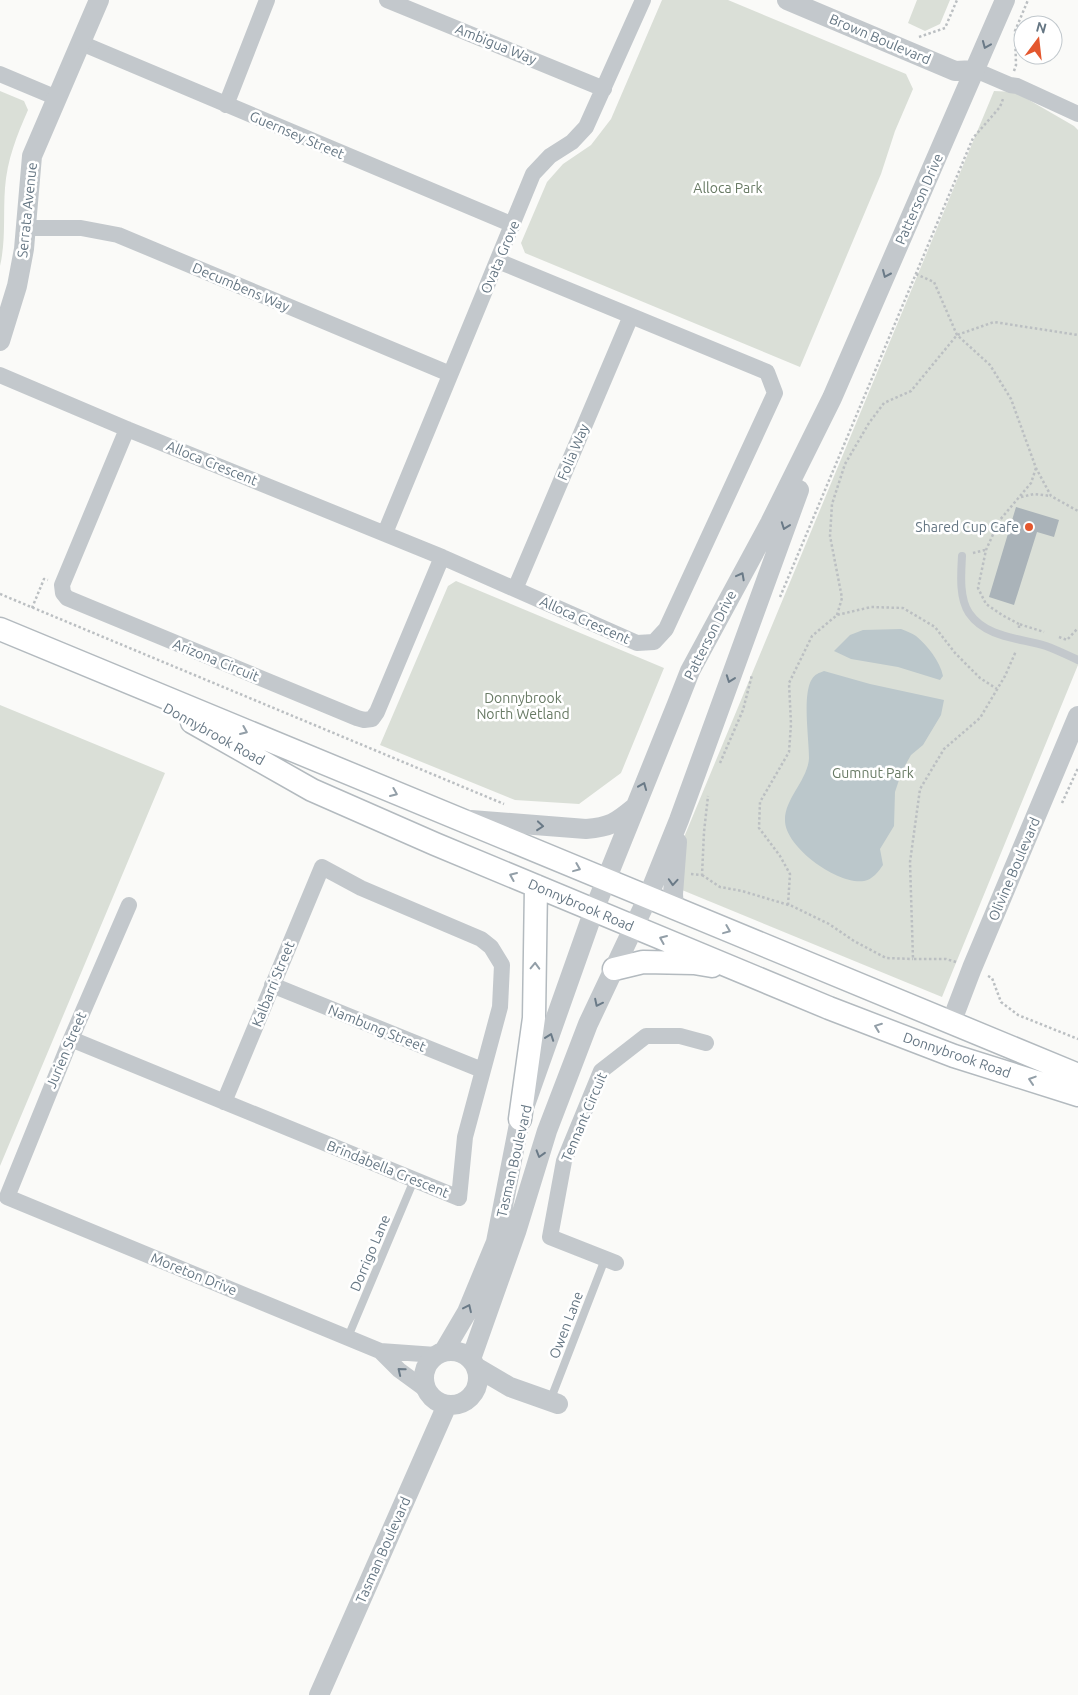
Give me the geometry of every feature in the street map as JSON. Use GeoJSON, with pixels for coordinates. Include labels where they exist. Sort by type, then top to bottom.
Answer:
{"type":"FeatureCollection","features":[{"type":"Feature","properties":{"kind":"main road","name":"Donnybrook Road"},"geometry":{"type":"LineString","coordinates":[[0,629],[1078,1076]]}},
{"type":"Feature","properties":{"kind":"main road","name":"Donnybrook Road"},"geometry":{"type":"LineString","coordinates":[[102,672],[312,790],[435,844],[829,1008],[954,1056],[1078,1095]]}},
{"type":"Feature","properties":{"kind":"main road"},"geometry":{"type":"LineString","coordinates":[[520,1119],[534,1018],[536,886]]}},
{"type":"Feature","properties":{"kind":"main road"},"geometry":{"type":"LineString","coordinates":[[614,970],[643,962],[694,963],[740,970]]}},
{"type":"Feature","properties":{"kind":"street","name":"Serrata Avenue"},"geometry":{"type":"LineString","coordinates":[[0,341],[17,286],[24,249],[32,156],[99,0]]}},
{"type":"Feature","properties":{"kind":"street"},"geometry":{"type":"LineString","coordinates":[[226,105],[267,0]]}},
{"type":"Feature","properties":{"kind":"street","name":"Ambigua Way"},"geometry":{"type":"LineString","coordinates":[[387,0],[604,89]]}},
{"type":"Feature","properties":{"kind":"street","name":"Ovata Grove"},"geometry":{"type":"LineString","coordinates":[[385,533],[533,174],[550,156],[572,142],[586,127],[644,0]]}},
{"type":"Feature","properties":{"kind":"street","name":"Brown Boulevard"},"geometry":{"type":"LineString","coordinates":[[787,0],[956,71],[975,70]]}},
{"type":"Feature","properties":{"kind":"street","name":"Patterson Drive"},"geometry":{"type":"LineString","coordinates":[[606,880],[690,671],[770,523],[832,398],[1005,0]]}},
{"type":"Feature","properties":{"kind":"street","name":"Guernsey Street"},"geometry":{"type":"LineString","coordinates":[[81,43],[513,225]]}},
{"type":"Feature","properties":{"kind":"street"},"geometry":{"type":"LineString","coordinates":[[975,70],[1018,86],[1078,114]]}},
{"type":"Feature","properties":{"kind":"street"},"geometry":{"type":"LineString","coordinates":[[0,74],[57,98]]}},
{"type":"Feature","properties":{"kind":"street","name":"Decumbens Way"},"geometry":{"type":"LineString","coordinates":[[26,228],[81,228],[118,235],[450,374]]}},
{"type":"Feature","properties":{"kind":"street","name":"Alloca Crescent"},"geometry":{"type":"LineString","coordinates":[[0,375],[127,429],[385,533],[637,643],[654,642],[666,629],[775,393],[767,372],[498,261]]}},
{"type":"Feature","properties":{"kind":"street","name":"Folia Way"},"geometry":{"type":"LineString","coordinates":[[515,589],[631,316]]}},
{"type":"Feature","properties":{"kind":"street","name":"Patterson Drive"},"geometry":{"type":"LineString","coordinates":[[634,927],[679,820],[832,398]]}},
{"type":"Feature","properties":{"kind":"street"},"geometry":{"type":"LineString","coordinates":[[62,585],[127,429]]}},
{"type":"Feature","properties":{"kind":"street","name":"Arizona Circuit"},"geometry":{"type":"LineString","coordinates":[[62,585],[63,593],[67,598],[364,720],[372,719],[377,712],[442,557]]}},
{"type":"Feature","properties":{"kind":"street","name":"Olivine Boulevard"},"geometry":{"type":"LineString","coordinates":[[951,1023],[972,968],[1078,716]]}},
{"type":"Feature","properties":{"kind":"street"},"geometry":{"type":"LineString","coordinates":[[456,819],[586,829],[603,828],[618,822],[634,808]]}},
{"type":"Feature","properties":{"kind":"street"},"geometry":{"type":"LineString","coordinates":[[674,908],[673,894],[679,820]]}},
{"type":"Feature","properties":{"kind":"street","name":"Kalbarri Street"},"geometry":{"type":"LineString","coordinates":[[224,1102],[322,867]]}},
{"type":"Feature","properties":{"kind":"street","name":"Brindabella Crescent"},"geometry":{"type":"LineString","coordinates":[[71,1039],[459,1198],[464,1137],[500,1007],[502,965],[490,947],[481,939],[361,888],[322,867]]}},
{"type":"Feature","properties":{"kind":"street","name":"Tasman Boulevard"},"geometry":{"type":"LineString","coordinates":[[440,1353],[467,1312],[496,1242],[520,1119],[606,880]]}},
{"type":"Feature","properties":{"kind":"street","name":"Jurien Street"},"geometry":{"type":"LineString","coordinates":[[7,1197],[71,1039],[129,905]]}},
{"type":"Feature","properties":{"kind":"street","name":"Tasman Boulevard"},"geometry":{"type":"LineString","coordinates":[[474,1363],[548,1131],[588,1024],[634,927]]}},
{"type":"Feature","properties":{"kind":"street","name":"Nambung Street"},"geometry":{"type":"LineString","coordinates":[[272,985],[482,1070]]}},
{"type":"Feature","properties":{"kind":"street","name":"Tennant Circuit"},"geometry":{"type":"LineString","coordinates":[[610,1261],[550,1237],[564,1160],[601,1070],[646,1036],[680,1036],[706,1043]]}},
{"type":"Feature","properties":{"kind":"street","name":"Moreton Drive"},"geometry":{"type":"LineString","coordinates":[[7,1197],[380,1351],[399,1370],[425,1389]]}},
{"type":"Feature","properties":{"kind":"street"},"geometry":{"type":"LineString","coordinates":[[510,1387],[473,1395],[457,1405],[447,1406],[438,1403],[425,1389],[424,1370],[429,1361],[440,1353],[454,1350],[463,1354],[510,1387],[554,1402]]}},
{"type":"Feature","properties":{"kind":"street","name":"Moreton Drive"},"geometry":{"type":"LineString","coordinates":[[380,1351],[440,1353]]}},
{"type":"Feature","properties":{"kind":"street"},"geometry":{"type":"LineString","coordinates":[[473,1395],[478,1377],[474,1363]]}},
{"type":"Feature","properties":{"kind":"street","name":"Tasman Boulevard"},"geometry":{"type":"LineString","coordinates":[[320,1695],[447,1406]]}},
{"type":"Feature","properties":{"kind":"lane"},"geometry":{"type":"LineString","coordinates":[[962,556],[963,598],[970,614],[985,628],[1006,637],[1046,646],[1078,660]]}},
{"type":"Feature","properties":{"kind":"lane","name":"Dorrigo Lane"},"geometry":{"type":"LineString","coordinates":[[348,1337],[414,1180]]}},
{"type":"Feature","properties":{"kind":"lane","name":"Owen Lane"},"geometry":{"type":"LineString","coordinates":[[554,1402],[610,1261]]}},
{"type":"Feature","properties":{"kind":"path"},"geometry":{"type":"LineString","coordinates":[[911,33],[920,37],[945,28],[957,0]]}},
{"type":"Feature","properties":{"kind":"path"},"geometry":{"type":"LineString","coordinates":[[778,604],[973,138],[1000,107],[1010,84],[1016,65],[1015,31],[1028,0]]}},
{"type":"Feature","properties":{"kind":"path"},"geometry":{"type":"LineString","coordinates":[[916,274],[934,282],[957,335],[990,365],[1011,399],[1036,468],[1051,496]]}},
{"type":"Feature","properties":{"kind":"path"},"geometry":{"type":"LineString","coordinates":[[837,615],[842,598],[830,536],[832,504],[845,464],[869,423],[884,403],[911,391],[957,335],[994,322],[1078,335]]}},
{"type":"Feature","properties":{"kind":"path"},"geometry":{"type":"LineString","coordinates":[[1036,468],[1031,483],[999,521],[986,550],[978,588],[986,604],[1002,615],[1019,624],[1045,632]]}},
{"type":"Feature","properties":{"kind":"path"},"geometry":{"type":"LineString","coordinates":[[1020,498],[1034,494],[1051,496],[1078,511]]}},
{"type":"Feature","properties":{"kind":"path"},"geometry":{"type":"LineString","coordinates":[[32,608],[44,579],[62,585]]}},
{"type":"Feature","properties":{"kind":"path"},"geometry":{"type":"LineString","coordinates":[[0,594],[511,807]]}},
{"type":"Feature","properties":{"kind":"path"},"geometry":{"type":"LineString","coordinates":[[788,905],[790,874],[780,856],[759,828],[760,802],[789,752],[791,724],[789,683],[812,636],[837,615],[871,607],[904,608],[935,627],[955,653],[980,678],[997,689]]}},
{"type":"Feature","properties":{"kind":"path"},"geometry":{"type":"LineString","coordinates":[[914,960],[910,862],[920,789],[944,749],[980,718],[1016,654],[1019,624]]}},
{"type":"Feature","properties":{"kind":"path"},"geometry":{"type":"LineString","coordinates":[[1052,635],[1067,640],[1078,628]]}},
{"type":"Feature","properties":{"kind":"path"},"geometry":{"type":"LineString","coordinates":[[720,764],[743,710],[754,667]]}},
{"type":"Feature","properties":{"kind":"path"},"geometry":{"type":"LineString","coordinates":[[704,832],[708,790]]}},
{"type":"Feature","properties":{"kind":"path"},"geometry":{"type":"LineString","coordinates":[[702,875],[720,887],[742,891],[788,905],[829,924],[854,941],[886,958],[914,960],[946,959],[972,968],[992,978],[1000,1002],[1018,1015],[1078,1039]]}},
{"type":"Feature","properties":{"kind":"green space","name":"Alloca Park"},"geometry":{"type":"Polygon","coordinates":[[[662,0],[728,0],[906,74],[913,89],[895,131],[881,174],[800,367],[525,253],[521,243],[547,182],[563,164],[591,145],[611,119],[662,0]]]}},
{"type":"Feature","properties":{"kind":"green space"},"geometry":{"type":"Polygon","coordinates":[[[917,0],[950,0],[940,24],[925,31],[908,23],[917,0]]]}},
{"type":"Feature","properties":{"kind":"green space"},"geometry":{"type":"Polygon","coordinates":[[[0,91],[24,101],[28,110],[16,138],[8,168],[0,266],[0,91]]]}},
{"type":"Feature","properties":{"kind":"green space","name":"Gumnut Park"},"geometry":{"type":"Polygon","coordinates":[[[994,91],[1015,92],[1078,130],[1078,665],[942,997],[665,883],[994,91]]]}},
{"type":"Feature","properties":{"kind":"green space","name":"Donnybrook North Wetland"},"geometry":{"type":"Polygon","coordinates":[[[456,581],[664,668],[621,773],[579,804],[515,800],[380,745],[448,586],[456,581]]]}},
{"type":"Feature","properties":{"kind":"green space"},"geometry":{"type":"Polygon","coordinates":[[[0,705],[165,773],[0,1166],[0,705]]]}},
{"type":"Feature","properties":{"kind":"shaded area"},"geometry":{"type":"Polygon","coordinates":[[[901,629],[916,636],[932,654],[943,676],[940,680],[898,667],[851,659],[834,651],[850,635],[863,630],[901,629]]]}},
{"type":"Feature","properties":{"kind":"shaded area"},"geometry":{"type":"Polygon","coordinates":[[[824,671],[870,684],[944,700],[941,715],[923,745],[911,755],[902,771],[895,792],[894,826],[880,849],[883,865],[872,877],[864,881],[853,881],[841,877],[815,863],[794,842],[785,821],[788,805],[808,766],[807,695],[809,686],[814,676],[824,671]]]}},
{"type":"Feature","properties":{"kind":"building"},"geometry":{"type":"Polygon","coordinates":[[[1016,507],[1059,520],[1054,537],[1037,532],[1014,605],[989,597],[1016,507]]]}},
{"type":"Feature","properties":{"kind":"place","name":"Shared Cup Cafe"},"geometry":{"type":"Point","coordinates":[1029,527]}}]}
